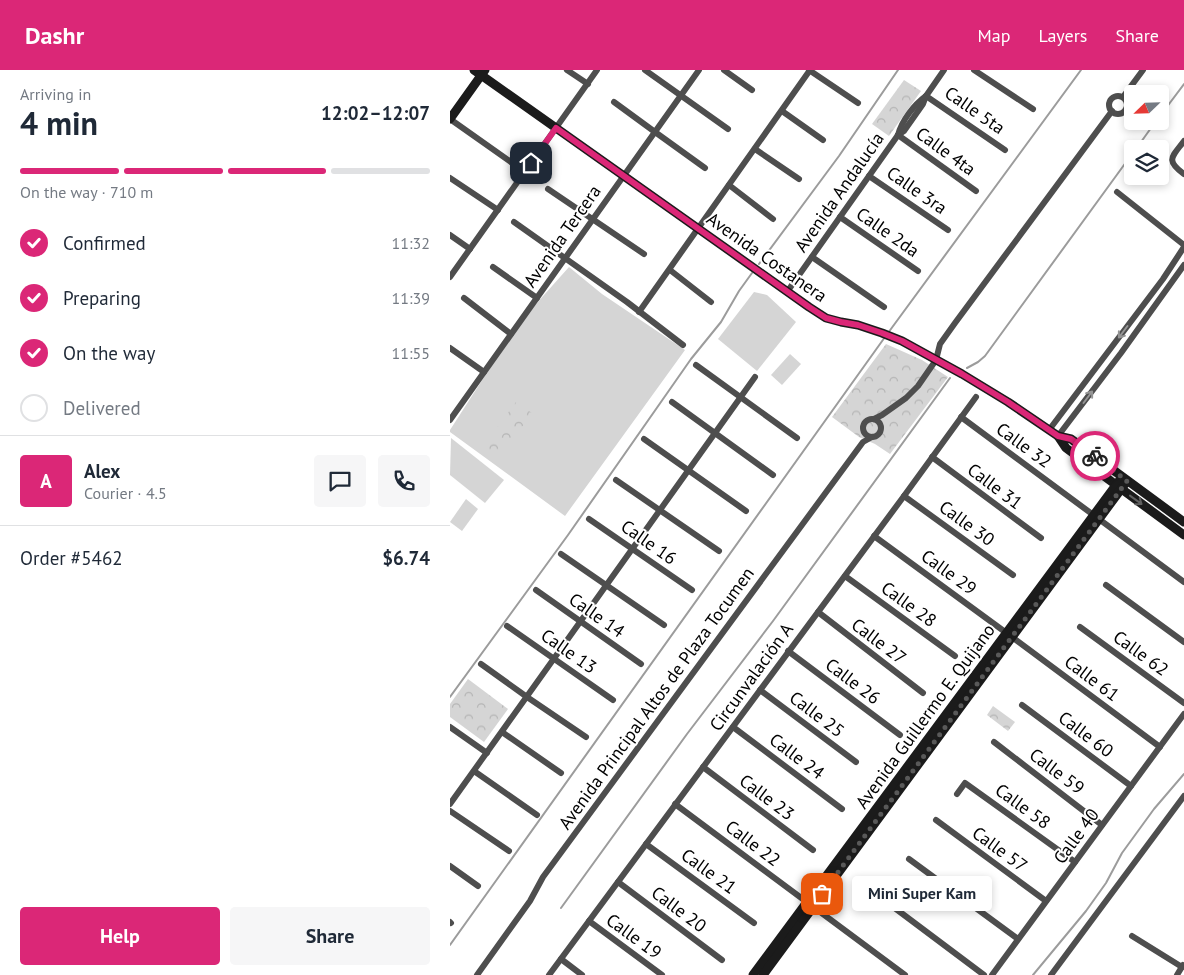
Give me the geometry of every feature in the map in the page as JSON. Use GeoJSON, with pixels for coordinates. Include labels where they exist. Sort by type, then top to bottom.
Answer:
{"type":"FeatureCollection","features":[{"type":"Feature","properties":{"kind":"street"},"geometry":{"type":"LineString","coordinates":[[567,70],[588,84]]}},
{"type":"Feature","properties":{"kind":"street"},"geometry":{"type":"LineString","coordinates":[[450,277],[598,70]]}},
{"type":"Feature","properties":{"kind":"street"},"geometry":{"type":"LineString","coordinates":[[645,70],[728,129]]}},
{"type":"Feature","properties":{"kind":"street","name":"Avenida Tercera"},"geometry":{"type":"LineString","coordinates":[[450,420],[699,70]]}},
{"type":"Feature","properties":{"kind":"street"},"geometry":{"type":"LineString","coordinates":[[724,70],[752,90]]}},
{"type":"Feature","properties":{"kind":"street"},"geometry":{"type":"LineString","coordinates":[[639,312],[810,70],[858,103]]}},
{"type":"Feature","properties":{"kind":"street","name":"Avenida Andalucía"},"geometry":{"type":"LineString","coordinates":[[787,292],[898,135],[900,127],[919,101],[926,96],[944,70]]}},
{"type":"Feature","properties":{"kind":"street"},"geometry":{"type":"LineString","coordinates":[[974,70],[1032,109]]}},
{"type":"Feature","properties":{"kind":"street"},"geometry":{"type":"LineString","coordinates":[[1123,97],[1143,70]]}},
{"type":"Feature","properties":{"kind":"street"},"geometry":{"type":"LineString","coordinates":[[480,72],[450,119],[525,172]]}},
{"type":"Feature","properties":{"kind":"street","name":"Avenida Costanera"},"geometry":{"type":"LineString","coordinates":[[480,72],[556,128],[826,318],[858,325],[892,337],[962,374],[1058,436],[1071,439],[1184,522]]}},
{"type":"Feature","properties":{"kind":"street","name":"Calle 5ta"},"geometry":{"type":"LineString","coordinates":[[926,96],[1005,150]]}},
{"type":"Feature","properties":{"kind":"street"},"geometry":{"type":"LineString","coordinates":[[1115,96],[1123,97],[1127,105],[1125,110],[1117,114],[1109,107],[1111,99],[1115,96]]}},
{"type":"Feature","properties":{"kind":"street"},"geometry":{"type":"LineString","coordinates":[[614,102],[705,168]]}},
{"type":"Feature","properties":{"kind":"street"},"geometry":{"type":"LineString","coordinates":[[782,110],[823,140]]}},
{"type":"Feature","properties":{"kind":"street"},"geometry":{"type":"LineString","coordinates":[[877,421],[918,386],[936,360],[940,344],[1112,111]]}},
{"type":"Feature","properties":{"kind":"street","name":"Calle 4ta"},"geometry":{"type":"LineString","coordinates":[[898,135],[976,191]]}},
{"type":"Feature","properties":{"kind":"street"},"geometry":{"type":"LineString","coordinates":[[1184,141],[1173,156],[1172,162],[1174,167],[1184,174]]}},
{"type":"Feature","properties":{"kind":"street"},"geometry":{"type":"LineString","coordinates":[[755,149],[799,179]]}},
{"type":"Feature","properties":{"kind":"street","name":"Calle 3ra"},"geometry":{"type":"LineString","coordinates":[[869,176],[948,230]]}},
{"type":"Feature","properties":{"kind":"street"},"geometry":{"type":"LineString","coordinates":[[450,178],[498,210]]}},
{"type":"Feature","properties":{"kind":"street"},"geometry":{"type":"LineString","coordinates":[[729,185],[774,219]]}},
{"type":"Feature","properties":{"kind":"street"},"geometry":{"type":"LineString","coordinates":[[548,190],[644,254]]}},
{"type":"Feature","properties":{"kind":"street"},"geometry":{"type":"LineString","coordinates":[[1049,430],[1142,308],[1184,246],[1117,192]]}},
{"type":"Feature","properties":{"kind":"street","name":"Calle 2da"},"geometry":{"type":"LineString","coordinates":[[840,217],[918,271]]}},
{"type":"Feature","properties":{"kind":"street"},"geometry":{"type":"LineString","coordinates":[[514,222],[683,345]]}},
{"type":"Feature","properties":{"kind":"street"},"geometry":{"type":"LineString","coordinates":[[450,235],[470,249]]}},
{"type":"Feature","properties":{"kind":"street"},"geometry":{"type":"LineString","coordinates":[[812,257],[884,307]]}},
{"type":"Feature","properties":{"kind":"street"},"geometry":{"type":"LineString","coordinates":[[1058,436],[1150,314],[1184,265]]}},
{"type":"Feature","properties":{"kind":"street"},"geometry":{"type":"LineString","coordinates":[[493,268],[537,298]]}},
{"type":"Feature","properties":{"kind":"street"},"geometry":{"type":"LineString","coordinates":[[670,270],[711,302]]}},
{"type":"Feature","properties":{"kind":"street"},"geometry":{"type":"LineString","coordinates":[[1175,277],[1184,270]]}},
{"type":"Feature","properties":{"kind":"street"},"geometry":{"type":"LineString","coordinates":[[464,298],[512,334]]}},
{"type":"Feature","properties":{"kind":"street"},"geometry":{"type":"LineString","coordinates":[[1142,308],[1150,314]]}},
{"type":"Feature","properties":{"kind":"street"},"geometry":{"type":"LineString","coordinates":[[450,348],[484,372]]}},
{"type":"Feature","properties":{"kind":"street"},"geometry":{"type":"LineString","coordinates":[[696,365],[798,438]]}},
{"type":"Feature","properties":{"kind":"street"},"geometry":{"type":"LineString","coordinates":[[450,804],[755,377]]}},
{"type":"Feature","properties":{"kind":"street","name":"Circunvalación A"},"geometry":{"type":"LineString","coordinates":[[549,975],[976,396]]}},
{"type":"Feature","properties":{"kind":"street"},"geometry":{"type":"LineString","coordinates":[[672,402],[773,475]]}},
{"type":"Feature","properties":{"kind":"street","name":"Calle 32"},"geometry":{"type":"LineString","coordinates":[[961,417],[1184,582]]}},
{"type":"Feature","properties":{"kind":"street"},"geometry":{"type":"LineString","coordinates":[[863,442],[863,427],[866,422],[871,419],[877,421],[881,428],[877,436],[872,437],[864,432]]}},
{"type":"Feature","properties":{"kind":"street","name":"Avenida Costanera"},"geometry":{"type":"LineString","coordinates":[[1058,436],[1066,448],[1184,535]]}},
{"type":"Feature","properties":{"kind":"street","name":"Avenida Principal Altos de Plaza Tocumen"},"geometry":{"type":"LineString","coordinates":[[477,975],[530,901],[542,878],[863,442],[872,437]]}},
{"type":"Feature","properties":{"kind":"street"},"geometry":{"type":"LineString","coordinates":[[644,439],[746,511]]}},
{"type":"Feature","properties":{"kind":"street","name":"Calle 31"},"geometry":{"type":"LineString","coordinates":[[932,457],[1041,538]]}},
{"type":"Feature","properties":{"kind":"street","name":"Avenida Guillermo E. Quijano"},"geometry":{"type":"LineString","coordinates":[[753,975],[810,904],[1125,479]]}},
{"type":"Feature","properties":{"kind":"street"},"geometry":{"type":"LineString","coordinates":[[616,480],[719,551]]}},
{"type":"Feature","properties":{"kind":"street","name":"Calle 30"},"geometry":{"type":"LineString","coordinates":[[904,496],[1013,575]]}},
{"type":"Feature","properties":{"kind":"street","name":"Calle 16"},"geometry":{"type":"LineString","coordinates":[[589,518],[692,590]]}},
{"type":"Feature","properties":{"kind":"street","name":"Calle 29"},"geometry":{"type":"LineString","coordinates":[[874,536],[1010,635]]}},
{"type":"Feature","properties":{"kind":"street"},"geometry":{"type":"LineString","coordinates":[[561,554],[664,625]]}},
{"type":"Feature","properties":{"kind":"street","name":"Calle 28"},"geometry":{"type":"LineString","coordinates":[[845,576],[955,656]]}},
{"type":"Feature","properties":{"kind":"street"},"geometry":{"type":"LineString","coordinates":[[1106,586],[1184,642]]}},
{"type":"Feature","properties":{"kind":"street","name":"Calle 14"},"geometry":{"type":"LineString","coordinates":[[536,590],[640,664]]}},
{"type":"Feature","properties":{"kind":"street","name":"Calle 27"},"geometry":{"type":"LineString","coordinates":[[818,612],[923,693]]}},
{"type":"Feature","properties":{"kind":"street","name":"Calle 13"},"geometry":{"type":"LineString","coordinates":[[507,626],[613,700]]}},
{"type":"Feature","properties":{"kind":"street","name":"Calle 62"},"geometry":{"type":"LineString","coordinates":[[1080,627],[1184,703]]}},
{"type":"Feature","properties":{"kind":"street","name":"Calle 61"},"geometry":{"type":"LineString","coordinates":[[1010,635],[1160,747]]}},
{"type":"Feature","properties":{"kind":"street","name":"Calle 26"},"geometry":{"type":"LineString","coordinates":[[788,651],[900,735]]}},
{"type":"Feature","properties":{"kind":"street"},"geometry":{"type":"LineString","coordinates":[[481,664],[586,738]]}},
{"type":"Feature","properties":{"kind":"street","name":"Calle 25"},"geometry":{"type":"LineString","coordinates":[[760,690],[856,762]]}},
{"type":"Feature","properties":{"kind":"street","name":"Calle 60"},"geometry":{"type":"LineString","coordinates":[[1022,705],[1131,786]]}},
{"type":"Feature","properties":{"kind":"street","name":"Calle 40"},"geometry":{"type":"LineString","coordinates":[[992,975],[1184,714]]}},
{"type":"Feature","properties":{"kind":"street"},"geometry":{"type":"LineString","coordinates":[[450,727],[487,753]]}},
{"type":"Feature","properties":{"kind":"street","name":"Calle 24"},"geometry":{"type":"LineString","coordinates":[[733,727],[842,809]]}},
{"type":"Feature","properties":{"kind":"street"},"geometry":{"type":"LineString","coordinates":[[502,732],[561,773]]}},
{"type":"Feature","properties":{"kind":"street","name":"Calle 59"},"geometry":{"type":"LineString","coordinates":[[994,742],[1102,825]]}},
{"type":"Feature","properties":{"kind":"street","name":"Calle 23"},"geometry":{"type":"LineString","coordinates":[[703,768],[813,850]]}},
{"type":"Feature","properties":{"kind":"street"},"geometry":{"type":"LineString","coordinates":[[474,771],[536,815]]}},
{"type":"Feature","properties":{"kind":"street","name":"Calle 58"},"geometry":{"type":"LineString","coordinates":[[957,794],[965,783],[1075,862]]}},
{"type":"Feature","properties":{"kind":"street"},"geometry":{"type":"LineString","coordinates":[[1051,975],[1184,796]]}},
{"type":"Feature","properties":{"kind":"street","name":"Calle 22"},"geometry":{"type":"LineString","coordinates":[[675,804],[905,975]]}},
{"type":"Feature","properties":{"kind":"street"},"geometry":{"type":"LineString","coordinates":[[450,811],[509,851]]}},
{"type":"Feature","properties":{"kind":"street","name":"Calle 57"},"geometry":{"type":"LineString","coordinates":[[936,820],[1046,902]]}},
{"type":"Feature","properties":{"kind":"street","name":"Calle 21"},"geometry":{"type":"LineString","coordinates":[[646,844],[754,923]]}},
{"type":"Feature","properties":{"kind":"street"},"geometry":{"type":"LineString","coordinates":[[909,859],[1018,940]]}},
{"type":"Feature","properties":{"kind":"street"},"geometry":{"type":"LineString","coordinates":[[450,866],[478,886]]}},
{"type":"Feature","properties":{"kind":"street","name":"Calle 20"},"geometry":{"type":"LineString","coordinates":[[618,882],[722,960]]}},
{"type":"Feature","properties":{"kind":"street"},"geometry":{"type":"LineString","coordinates":[[880,897],[984,975]]}},
{"type":"Feature","properties":{"kind":"street","name":"Avenida Guillermo E. Quijano"},"geometry":{"type":"LineString","coordinates":[[762,975],[810,904]]}},
{"type":"Feature","properties":{"kind":"street","name":"Calle 19"},"geometry":{"type":"LineString","coordinates":[[589,921],[662,975]]}},
{"type":"Feature","properties":{"kind":"street"},"geometry":{"type":"LineString","coordinates":[[1132,936],[1183,966],[1177,975]]}},
{"type":"Feature","properties":{"kind":"street"},"geometry":{"type":"LineString","coordinates":[[561,959],[582,975]]}},
{"type":"Feature","properties":{"kind":"green space"},"geometry":{"type":"Polygon","coordinates":[[[904,80],[921,91],[889,136],[872,124],[904,80]]]}},
{"type":"Feature","properties":{"kind":"green space"},"geometry":{"type":"Polygon","coordinates":[[[569,267],[602,294],[685,350],[565,516],[450,432],[450,430],[519,323],[569,267]]]}},
{"type":"Feature","properties":{"kind":"green space"},"geometry":{"type":"Polygon","coordinates":[[[754,292],[767,295],[796,322],[757,371],[718,339],[754,292]]]}},
{"type":"Feature","properties":{"kind":"green space"},"geometry":{"type":"Polygon","coordinates":[[[886,344],[922,360],[948,377],[890,454],[875,444],[859,437],[832,417],[886,344]]]}},
{"type":"Feature","properties":{"kind":"green space"},"geometry":{"type":"Polygon","coordinates":[[[790,354],[801,364],[782,385],[771,375],[790,354]]]}},
{"type":"Feature","properties":{"kind":"green space"},"geometry":{"type":"Polygon","coordinates":[[[516,402],[532,413],[495,464],[479,452],[516,402]]]}},
{"type":"Feature","properties":{"kind":"green space"},"geometry":{"type":"Polygon","coordinates":[[[451,438],[504,480],[485,503],[450,475],[451,438]]]}},
{"type":"Feature","properties":{"kind":"green space"},"geometry":{"type":"Polygon","coordinates":[[[466,499],[478,509],[462,531],[450,522],[466,499]]]}},
{"type":"Feature","properties":{"kind":"green space"},"geometry":{"type":"Polygon","coordinates":[[[468,679],[508,709],[484,742],[450,717],[450,704],[468,679]]]}},
{"type":"Feature","properties":{"kind":"green space"},"geometry":{"type":"Polygon","coordinates":[[[993,706],[1015,722],[1008,731],[987,715],[993,706]]]}},
{"type":"Feature","properties":{"kind":"waterway"},"geometry":{"type":"LineString","coordinates":[[759,264],[839,156],[898,70]]}},
{"type":"Feature","properties":{"kind":"waterway"},"geometry":{"type":"LineString","coordinates":[[888,333],[1081,70]]}},
{"type":"Feature","properties":{"kind":"waterway"},"geometry":{"type":"LineString","coordinates":[[1169,104],[1184,84]]}},
{"type":"Feature","properties":{"kind":"waterway"},"geometry":{"type":"LineString","coordinates":[[1142,140],[1150,130]]}},
{"type":"Feature","properties":{"kind":"waterway"},"geometry":{"type":"LineString","coordinates":[[967,368],[985,356],[1124,165]]}},
{"type":"Feature","properties":{"kind":"waterway"},"geometry":{"type":"LineString","coordinates":[[450,697],[568,535],[691,359],[721,322],[752,273]]}},
{"type":"Feature","properties":{"kind":"waterway"},"geometry":{"type":"LineString","coordinates":[[450,945],[885,337]]}},
{"type":"Feature","properties":{"kind":"waterway"},"geometry":{"type":"LineString","coordinates":[[561,908],[950,378]]}},
{"type":"Feature","properties":{"kind":"waterway"},"geometry":{"type":"LineString","coordinates":[[1033,975],[1086,911],[1106,883],[1122,853],[1154,809],[1184,774]]}},
{"type":"Feature","properties":{"kind":"way so far"},"geometry":{"type":"LineString","coordinates":[[822,894],[1127,481],[1095,456]]}},
{"type":"Feature","properties":{"kind":"place","name":"Mini Super Kam"},"geometry":{"type":"Point","coordinates":[822,894]}},
{"type":"Feature","properties":{"kind":"route"},"geometry":{"type":"LineString","coordinates":[[531,163],[556,128],[826,318],[858,325],[902,341],[962,374],[1058,436],[1071,439],[1095,456]]}}]}
